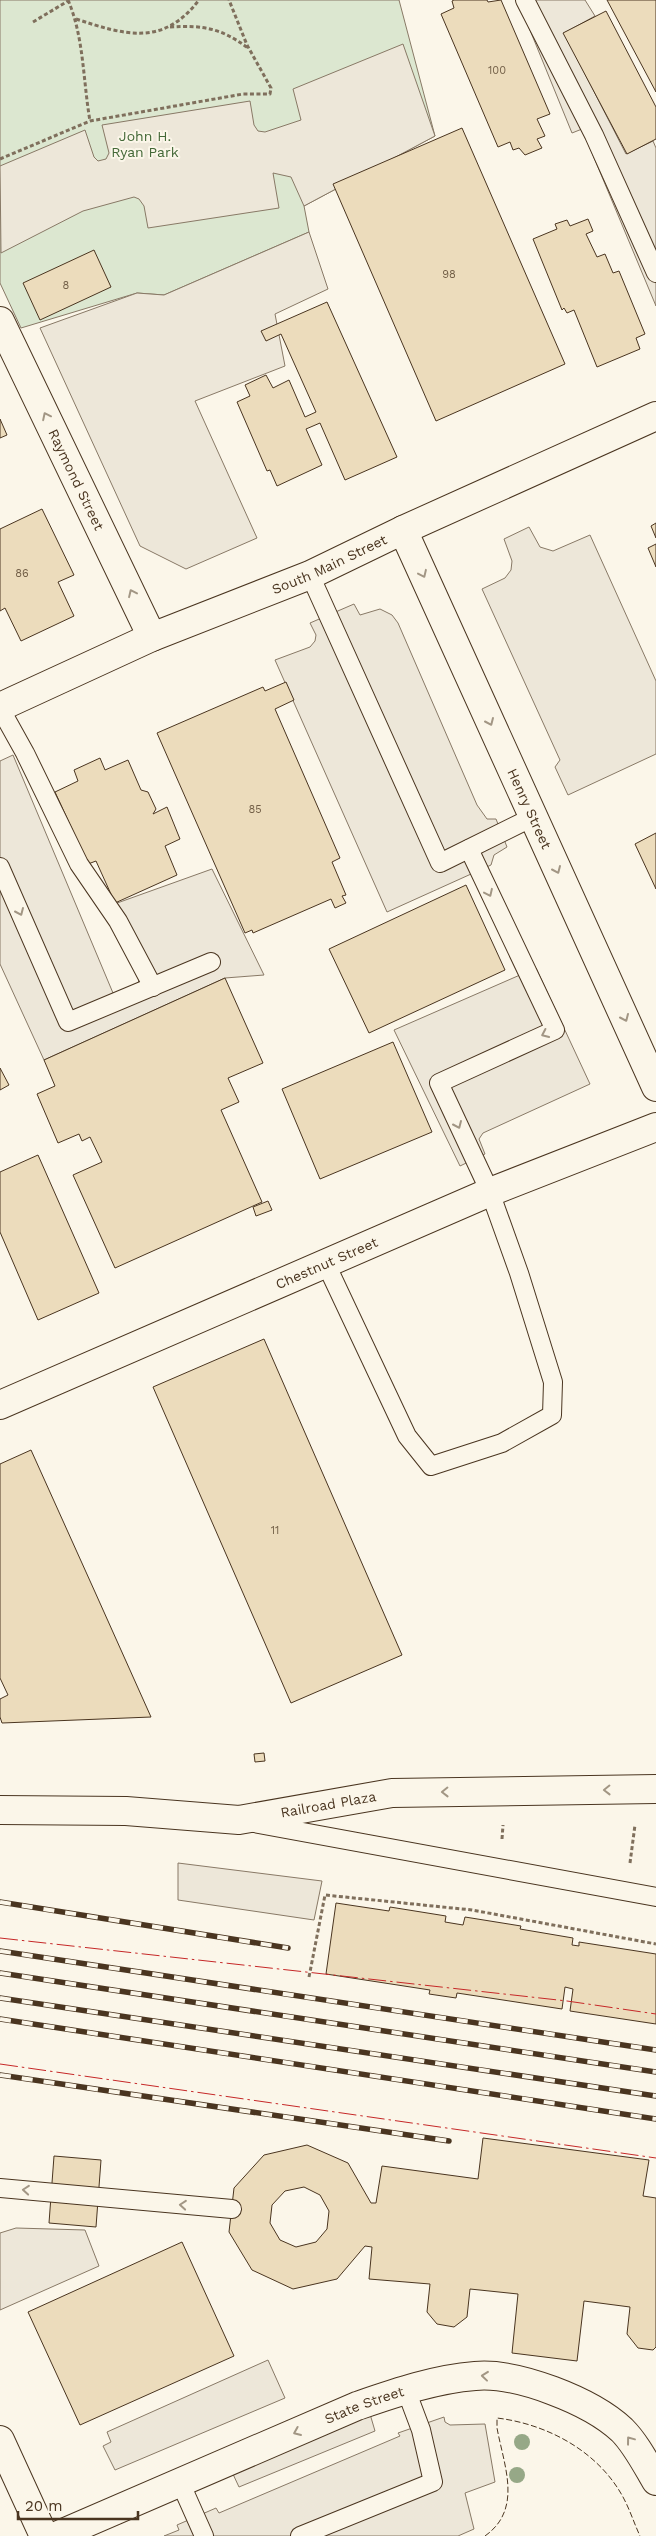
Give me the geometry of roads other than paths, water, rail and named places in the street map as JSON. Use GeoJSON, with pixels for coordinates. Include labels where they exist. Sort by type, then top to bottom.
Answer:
{"type":"FeatureCollection","features":[{"type":"Feature","properties":{"kind":"street","name":"Raymond Street"},"geometry":{"type":"LineString","coordinates":[[0,321],[152,637]]}},
{"type":"Feature","properties":{"kind":"street","name":"South Main Street"},"geometry":{"type":"LineString","coordinates":[[0,708],[152,637],[310,575],[403,530],[656,416]]}},
{"type":"Feature","properties":{"kind":"street","name":"Henry Street"},"geometry":{"type":"LineString","coordinates":[[403,530],[656,1087]]}},
{"type":"Feature","properties":{"kind":"street","name":"Chestnut Street"},"geometry":{"type":"LineString","coordinates":[[0,1406],[490,1192],[656,1127]]}},
{"type":"Feature","properties":{"kind":"street","name":"Railroad Plaza"},"geometry":{"type":"LineString","coordinates":[[0,1810],[126,1811],[239,1820],[392,1793],[656,1789]]}},
{"type":"Feature","properties":{"kind":"street","name":"State Street"},"geometry":{"type":"LineString","coordinates":[[56,2536],[357,2406],[406,2390],[476,2376],[518,2380],[555,2391],[594,2410],[622,2431],[643,2458],[656,2481]]}},
{"type":"Feature","properties":{"kind":"street"},"geometry":{"type":"LineString","coordinates":[[0,2440],[44,2536]]}},
{"type":"Feature","properties":{"kind":"lane"},"geometry":{"type":"LineString","coordinates":[[525,0],[594,135],[656,273]]}},
{"type":"Feature","properties":{"kind":"lane"},"geometry":{"type":"LineString","coordinates":[[310,575],[440,863],[533,817]]}},
{"type":"Feature","properties":{"kind":"lane"},"geometry":{"type":"LineString","coordinates":[[0,708],[25,754],[79,864],[118,921],[153,987]]}},
{"type":"Feature","properties":{"kind":"lane"},"geometry":{"type":"LineString","coordinates":[[326,1264],[406,1436],[431,1466],[502,1443],[552,1415],[553,1382],[519,1273],[490,1192],[439,1083],[555,1030],[468,849]]}},
{"type":"Feature","properties":{"kind":"lane"},"geometry":{"type":"LineString","coordinates":[[0,867],[68,1022],[211,962]]}},
{"type":"Feature","properties":{"kind":"lane"},"geometry":{"type":"LineString","coordinates":[[239,1820],[656,1897]]}},
{"type":"Feature","properties":{"kind":"lane"},"geometry":{"type":"LineString","coordinates":[[0,2188],[232,2210]]}},
{"type":"Feature","properties":{"kind":"lane"},"geometry":{"type":"LineString","coordinates":[[300,2536],[433,2482],[421,2430],[406,2390]]}},
{"type":"Feature","properties":{"kind":"lane"},"geometry":{"type":"LineString","coordinates":[[180,2482],[204,2536]]}},
{"type":"Feature","properties":{"kind":"railway"},"geometry":{"type":"LineString","coordinates":[[0,1902],[288,1948]]}},
{"type":"Feature","properties":{"kind":"railway"},"geometry":{"type":"LineString","coordinates":[[0,1951],[656,2050]]}},
{"type":"Feature","properties":{"kind":"railway"},"geometry":{"type":"LineString","coordinates":[[0,1973],[656,2072]]}},
{"type":"Feature","properties":{"kind":"railway"},"geometry":{"type":"LineString","coordinates":[[0,1998],[656,2096]]}},
{"type":"Feature","properties":{"kind":"railway"},"geometry":{"type":"LineString","coordinates":[[0,2019],[656,2119]]}},
{"type":"Feature","properties":{"kind":"railway"},"geometry":{"type":"LineString","coordinates":[[0,2075],[449,2141]]}},
{"type":"Feature","properties":{"kind":"park label","name":"John H. Ryan Park"},"geometry":{"type":"Point","coordinates":[145,144]}}]}
